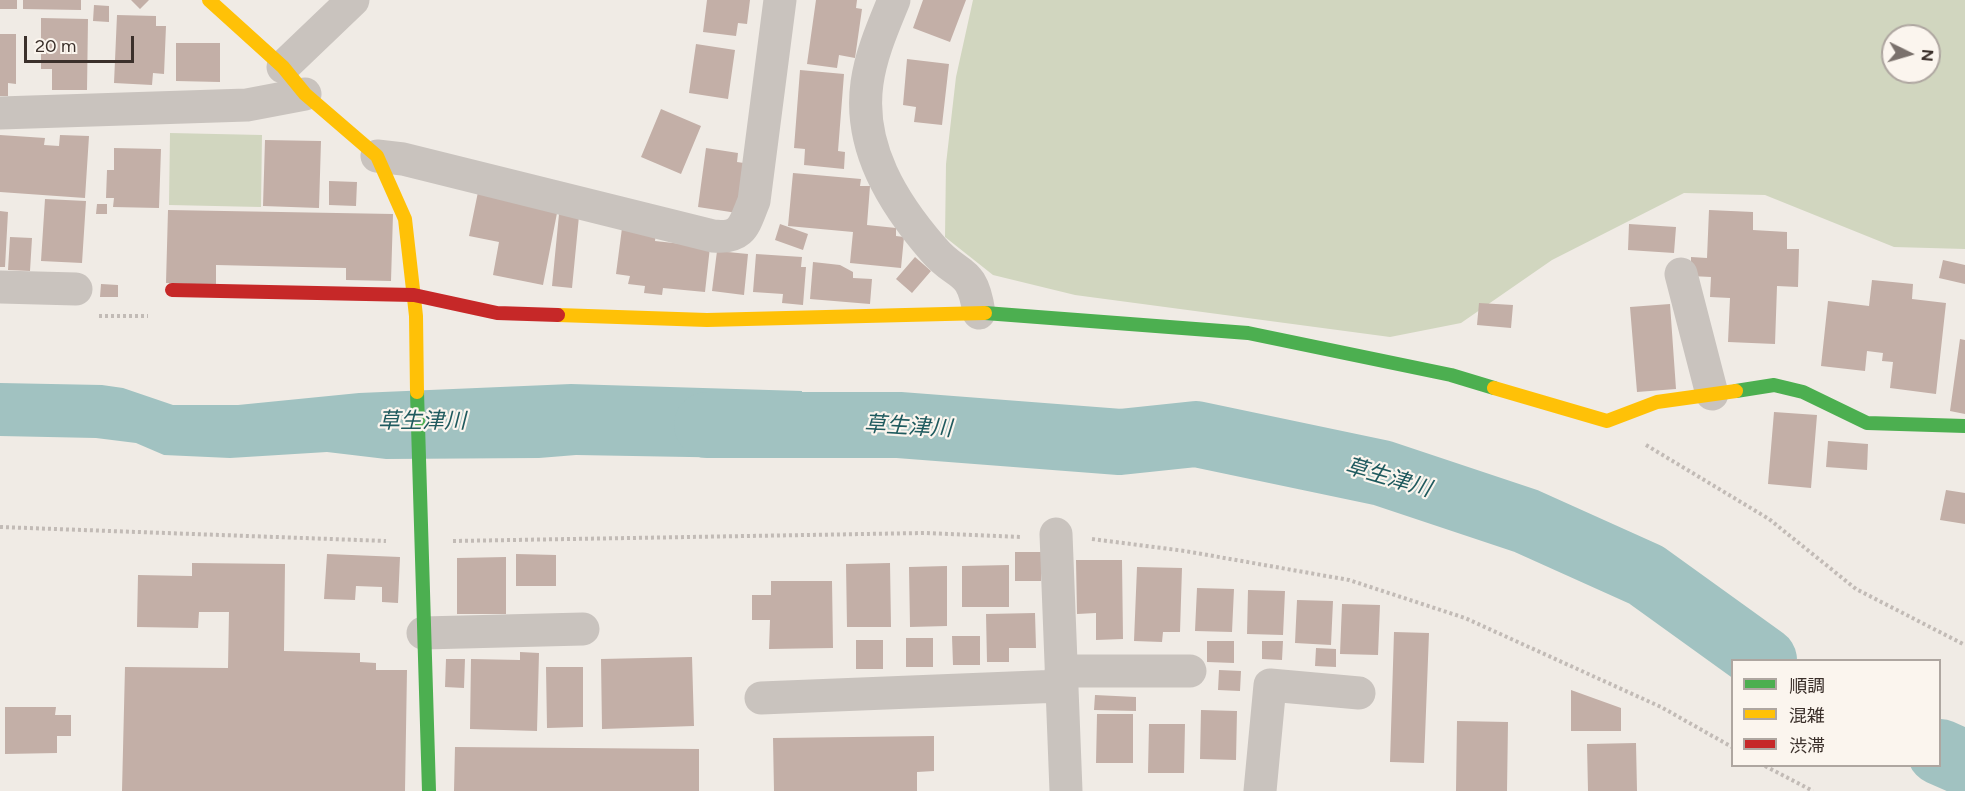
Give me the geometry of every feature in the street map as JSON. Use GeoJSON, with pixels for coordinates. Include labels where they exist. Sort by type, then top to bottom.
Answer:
{"type":"FeatureCollection","features":[{"type":"Feature","properties":{"kind":"street"},"geometry":{"type":"LineString","coordinates":[[209,0],[283,67],[305,94],[377,156],[405,219],[416,316],[420,542],[429,791]]}},
{"type":"Feature","properties":{"kind":"street"},"geometry":{"type":"LineString","coordinates":[[283,67],[353,0]]}},
{"type":"Feature","properties":{"kind":"street"},"geometry":{"type":"LineString","coordinates":[[377,156],[403,159],[713,236],[729,237],[742,229],[754,201],[780,0]]}},
{"type":"Feature","properties":{"kind":"street"},"geometry":{"type":"LineString","coordinates":[[894,0],[878,39],[867,84],[867,117],[872,148],[883,180],[907,217],[935,252],[969,278],[976,294],[978,313]]}},
{"type":"Feature","properties":{"kind":"street"},"geometry":{"type":"LineString","coordinates":[[0,113],[247,105],[305,94]]}},
{"type":"Feature","properties":{"kind":"street"},"geometry":{"type":"LineString","coordinates":[[1681,274],[1712,394]]}},
{"type":"Feature","properties":{"kind":"street"},"geometry":{"type":"LineString","coordinates":[[0,287],[76,289]]}},
{"type":"Feature","properties":{"kind":"street"},"geometry":{"type":"LineString","coordinates":[[172,290],[414,295],[497,313],[708,320],[978,313],[1248,333],[1451,375],[1607,421],[1658,402],[1774,385],[1803,393],[1867,423],[1965,426]]}},
{"type":"Feature","properties":{"kind":"street"},"geometry":{"type":"LineString","coordinates":[[1056,534],[1066,791]]}},
{"type":"Feature","properties":{"kind":"street"},"geometry":{"type":"LineString","coordinates":[[423,633],[583,629]]}},
{"type":"Feature","properties":{"kind":"street"},"geometry":{"type":"LineString","coordinates":[[761,699],[1190,671]]}},
{"type":"Feature","properties":{"kind":"street"},"geometry":{"type":"LineString","coordinates":[[1260,791],[1270,685],[1359,693]]}},
{"type":"Feature","properties":{"kind":"path"},"geometry":{"type":"LineString","coordinates":[[1607,421],[1769,519],[1856,589],[1965,645]]}},
{"type":"Feature","properties":{"kind":"path"},"geometry":{"type":"LineString","coordinates":[[0,527],[420,542]]}},
{"type":"Feature","properties":{"kind":"path"},"geometry":{"type":"LineString","coordinates":[[1769,767],[1814,791]]}},
{"type":"Feature","properties":{"kind":"green space"},"geometry":{"type":"Polygon","coordinates":[[[973,0],[1965,0],[1965,249],[1894,247],[1765,195],[1684,193],[1552,260],[1461,323],[1390,337],[1075,295],[993,275],[945,237],[946,164],[956,77],[973,0]]]}},
{"type":"Feature","properties":{"kind":"green space"},"geometry":{"type":"Polygon","coordinates":[[[170,133],[262,135],[261,207],[169,205],[170,133]]]}},
{"type":"Feature","properties":{"kind":"water"},"geometry":{"type":"Polygon","coordinates":[[[0,383],[102,385],[123,388],[173,405],[238,405],[359,393],[571,384],[802,391],[797,450],[746,458],[576,455],[539,458],[386,459],[327,452],[230,458],[164,455],[136,443],[96,438],[0,436],[0,383]]]}},
{"type":"Feature","properties":{"kind":"building"},"geometry":{"type":"Polygon","coordinates":[[[0,0],[17,0],[17,9],[0,9],[0,0]]]}},
{"type":"Feature","properties":{"kind":"building"},"geometry":{"type":"Polygon","coordinates":[[[23,0],[81,0],[81,10],[23,9],[23,0]]]}},
{"type":"Feature","properties":{"kind":"building"},"geometry":{"type":"Polygon","coordinates":[[[131,0],[149,0],[140,9],[131,0]]]}},
{"type":"Feature","properties":{"kind":"building"},"geometry":{"type":"Polygon","coordinates":[[[707,0],[750,0],[747,24],[738,23],[736,36],[703,32],[707,0]]]}},
{"type":"Feature","properties":{"kind":"building"},"geometry":{"type":"Polygon","coordinates":[[[816,0],[857,0],[856,8],[862,9],[855,58],[839,55],[837,68],[807,64],[816,0]]]}},
{"type":"Feature","properties":{"kind":"building"},"geometry":{"type":"Polygon","coordinates":[[[923,0],[966,0],[950,42],[913,28],[923,0]]]}},
{"type":"Feature","properties":{"kind":"building"},"geometry":{"type":"Polygon","coordinates":[[[94,5],[109,6],[109,22],[93,21],[94,5]]]}},
{"type":"Feature","properties":{"kind":"building"},"geometry":{"type":"Polygon","coordinates":[[[117,15],[156,16],[156,26],[166,26],[164,74],[153,73],[152,85],[114,83],[117,15]]]}},
{"type":"Feature","properties":{"kind":"building"},"geometry":{"type":"Polygon","coordinates":[[[41,18],[88,19],[87,90],[52,90],[52,69],[41,69],[41,18]]]}},
{"type":"Feature","properties":{"kind":"building"},"geometry":{"type":"Polygon","coordinates":[[[0,34],[16,34],[16,84],[8,83],[8,96],[0,96],[0,34]]]}},
{"type":"Feature","properties":{"kind":"building"},"geometry":{"type":"Polygon","coordinates":[[[176,43],[220,43],[220,82],[176,81],[176,43]]]}},
{"type":"Feature","properties":{"kind":"building"},"geometry":{"type":"Polygon","coordinates":[[[696,44],[735,50],[728,99],[689,93],[696,44]]]}},
{"type":"Feature","properties":{"kind":"building"},"geometry":{"type":"Polygon","coordinates":[[[907,59],[949,64],[942,125],[914,122],[916,107],[903,105],[907,59]]]}},
{"type":"Feature","properties":{"kind":"building"},"geometry":{"type":"Polygon","coordinates":[[[800,70],[844,74],[838,151],[845,152],[844,169],[804,165],[805,149],[794,148],[800,70]]]}},
{"type":"Feature","properties":{"kind":"building"},"geometry":{"type":"Polygon","coordinates":[[[661,109],[701,126],[681,174],[641,157],[661,109]]]}},
{"type":"Feature","properties":{"kind":"building"},"geometry":{"type":"Polygon","coordinates":[[[0,135],[45,138],[44,145],[59,146],[60,135],[89,136],[85,198],[0,192],[0,135]]]}},
{"type":"Feature","properties":{"kind":"building"},"geometry":{"type":"Polygon","coordinates":[[[265,140],[321,141],[319,208],[263,206],[265,140]]]}},
{"type":"Feature","properties":{"kind":"building"},"geometry":{"type":"Polygon","coordinates":[[[114,148],[161,149],[159,208],[113,207],[114,198],[106,198],[107,170],[114,170],[114,148]]]}},
{"type":"Feature","properties":{"kind":"building"},"geometry":{"type":"Polygon","coordinates":[[[706,148],[738,153],[737,162],[744,163],[737,213],[698,207],[706,148]]]}},
{"type":"Feature","properties":{"kind":"building"},"geometry":{"type":"Polygon","coordinates":[[[793,173],[861,179],[860,186],[870,186],[867,225],[896,228],[896,236],[904,237],[901,268],[850,263],[853,232],[788,226],[793,173]]]}},
{"type":"Feature","properties":{"kind":"building"},"geometry":{"type":"Polygon","coordinates":[[[329,181],[357,182],[356,206],[329,205],[329,181]]]}},
{"type":"Feature","properties":{"kind":"building"},"geometry":{"type":"Polygon","coordinates":[[[478,192],[558,208],[543,285],[493,275],[499,242],[469,236],[478,192]]]}},
{"type":"Feature","properties":{"kind":"building"},"geometry":{"type":"Polygon","coordinates":[[[45,199],[86,201],[82,263],[41,261],[45,199]]]}},
{"type":"Feature","properties":{"kind":"building"},"geometry":{"type":"Polygon","coordinates":[[[97,204],[107,204],[107,214],[96,214],[97,204]]]}},
{"type":"Feature","properties":{"kind":"building"},"geometry":{"type":"Polygon","coordinates":[[[168,210],[393,214],[391,281],[346,280],[346,268],[216,265],[216,285],[166,283],[168,210]]]}},
{"type":"Feature","properties":{"kind":"building"},"geometry":{"type":"Polygon","coordinates":[[[1709,210],[1753,212],[1753,230],[1787,232],[1787,249],[1799,249],[1798,287],[1777,286],[1775,344],[1728,342],[1730,298],[1710,297],[1711,277],[1691,276],[1691,257],[1707,258],[1709,210]]]}},
{"type":"Feature","properties":{"kind":"building"},"geometry":{"type":"Polygon","coordinates":[[[0,211],[8,212],[5,267],[0,267],[0,211]]]}},
{"type":"Feature","properties":{"kind":"building"},"geometry":{"type":"Polygon","coordinates":[[[559,214],[579,216],[572,288],[552,286],[559,214]]]}},
{"type":"Feature","properties":{"kind":"building"},"geometry":{"type":"Polygon","coordinates":[[[780,224],[808,234],[803,250],[775,240],[780,224]]]}},
{"type":"Feature","properties":{"kind":"building"},"geometry":{"type":"Polygon","coordinates":[[[1629,224],[1676,227],[1674,253],[1628,250],[1629,224]]]}},
{"type":"Feature","properties":{"kind":"building"},"geometry":{"type":"Polygon","coordinates":[[[622,228],[656,232],[655,241],[710,247],[705,292],[663,288],[662,295],[644,293],[645,286],[628,284],[630,276],[616,274],[622,228]]]}},
{"type":"Feature","properties":{"kind":"building"},"geometry":{"type":"Polygon","coordinates":[[[10,237],[32,238],[30,271],[8,270],[10,237]]]}},
{"type":"Feature","properties":{"kind":"building"},"geometry":{"type":"Polygon","coordinates":[[[717,251],[748,254],[744,295],[712,291],[717,251]]]}},
{"type":"Feature","properties":{"kind":"building"},"geometry":{"type":"Polygon","coordinates":[[[756,254],[802,257],[801,267],[806,267],[803,305],[782,303],[783,294],[753,292],[756,254]]]}},
{"type":"Feature","properties":{"kind":"building"},"geometry":{"type":"Polygon","coordinates":[[[915,257],[931,271],[912,293],[896,279],[915,257]]]}},
{"type":"Feature","properties":{"kind":"building"},"geometry":{"type":"Polygon","coordinates":[[[1943,260],[1965,265],[1965,284],[1939,278],[1943,260]]]}},
{"type":"Feature","properties":{"kind":"building"},"geometry":{"type":"Polygon","coordinates":[[[813,262],[840,265],[853,272],[853,278],[872,279],[870,304],[810,299],[813,262]]]}},
{"type":"Feature","properties":{"kind":"building"},"geometry":{"type":"Polygon","coordinates":[[[1872,280],[1913,284],[1912,299],[1946,303],[1936,394],[1890,388],[1893,362],[1882,361],[1883,353],[1867,351],[1865,371],[1821,366],[1828,301],[1869,306],[1872,280]]]}},
{"type":"Feature","properties":{"kind":"building"},"geometry":{"type":"Polygon","coordinates":[[[101,284],[118,285],[118,297],[100,297],[101,284]]]}},
{"type":"Feature","properties":{"kind":"building"},"geometry":{"type":"Polygon","coordinates":[[[1479,303],[1513,305],[1511,328],[1477,325],[1479,303]]]}},
{"type":"Feature","properties":{"kind":"building"},"geometry":{"type":"Polygon","coordinates":[[[1670,304],[1676,389],[1637,392],[1630,307],[1670,304]]]}},
{"type":"Feature","properties":{"kind":"building"},"geometry":{"type":"Polygon","coordinates":[[[1960,339],[1965,340],[1965,414],[1950,411],[1960,339]]]}},
{"type":"Feature","properties":{"kind":"building"},"geometry":{"type":"Polygon","coordinates":[[[1774,412],[1817,415],[1811,488],[1768,484],[1774,412]]]}},
{"type":"Feature","properties":{"kind":"building"},"geometry":{"type":"Polygon","coordinates":[[[1828,441],[1868,444],[1867,470],[1826,467],[1828,441]]]}},
{"type":"Feature","properties":{"kind":"building"},"geometry":{"type":"Polygon","coordinates":[[[1946,490],[1965,493],[1965,524],[1940,520],[1946,490]]]}},
{"type":"Feature","properties":{"kind":"building"},"geometry":{"type":"Polygon","coordinates":[[[1015,552],[1041,552],[1041,581],[1015,581],[1015,552]]]}},
{"type":"Feature","properties":{"kind":"building"},"geometry":{"type":"Polygon","coordinates":[[[327,554],[400,557],[398,603],[382,602],[382,587],[356,586],[355,600],[324,599],[327,554]]]}},
{"type":"Feature","properties":{"kind":"building"},"geometry":{"type":"Polygon","coordinates":[[[516,554],[556,555],[556,586],[516,586],[516,554]]]}},
{"type":"Feature","properties":{"kind":"building"},"geometry":{"type":"Polygon","coordinates":[[[506,557],[506,614],[457,614],[457,558],[506,557]]]}},
{"type":"Feature","properties":{"kind":"building"},"geometry":{"type":"Polygon","coordinates":[[[1076,560],[1122,560],[1123,639],[1096,640],[1096,613],[1077,614],[1076,560]]]}},
{"type":"Feature","properties":{"kind":"building"},"geometry":{"type":"Polygon","coordinates":[[[192,563],[285,564],[284,651],[360,653],[360,662],[376,663],[376,670],[407,670],[405,791],[122,791],[125,667],[228,668],[229,612],[199,612],[198,628],[137,627],[138,575],[192,576],[192,563]]]}},
{"type":"Feature","properties":{"kind":"building"},"geometry":{"type":"Polygon","coordinates":[[[890,563],[891,627],[847,627],[846,564],[890,563]]]}},
{"type":"Feature","properties":{"kind":"building"},"geometry":{"type":"Polygon","coordinates":[[[1009,565],[1009,607],[962,607],[962,566],[1009,565]]]}},
{"type":"Feature","properties":{"kind":"building"},"geometry":{"type":"Polygon","coordinates":[[[947,566],[947,626],[910,627],[909,567],[947,566]]]}},
{"type":"Feature","properties":{"kind":"building"},"geometry":{"type":"Polygon","coordinates":[[[1137,567],[1182,568],[1180,632],[1163,632],[1162,642],[1134,641],[1137,567]]]}},
{"type":"Feature","properties":{"kind":"building"},"geometry":{"type":"Polygon","coordinates":[[[771,581],[832,581],[833,648],[769,649],[770,620],[752,620],[752,595],[771,595],[771,581]]]}},
{"type":"Feature","properties":{"kind":"building"},"geometry":{"type":"Polygon","coordinates":[[[1197,588],[1234,589],[1232,632],[1195,631],[1197,588]]]}},
{"type":"Feature","properties":{"kind":"building"},"geometry":{"type":"Polygon","coordinates":[[[1248,590],[1285,591],[1283,635],[1247,634],[1248,590]]]}},
{"type":"Feature","properties":{"kind":"building"},"geometry":{"type":"Polygon","coordinates":[[[1297,600],[1333,601],[1331,645],[1295,643],[1297,600]]]}},
{"type":"Feature","properties":{"kind":"building"},"geometry":{"type":"Polygon","coordinates":[[[1342,604],[1380,605],[1378,655],[1340,654],[1342,604]]]}},
{"type":"Feature","properties":{"kind":"building"},"geometry":{"type":"Polygon","coordinates":[[[1035,613],[1036,648],[1009,648],[1009,662],[987,662],[986,614],[1035,613]]]}},
{"type":"Feature","properties":{"kind":"building"},"geometry":{"type":"Polygon","coordinates":[[[1394,632],[1429,633],[1424,763],[1390,762],[1394,632]]]}},
{"type":"Feature","properties":{"kind":"building"},"geometry":{"type":"Polygon","coordinates":[[[952,636],[980,636],[980,665],[953,665],[952,636]]]}},
{"type":"Feature","properties":{"kind":"building"},"geometry":{"type":"Polygon","coordinates":[[[906,638],[933,638],[933,667],[906,667],[906,638]]]}},
{"type":"Feature","properties":{"kind":"building"},"geometry":{"type":"Polygon","coordinates":[[[856,640],[883,640],[883,669],[856,669],[856,640]]]}},
{"type":"Feature","properties":{"kind":"building"},"geometry":{"type":"Polygon","coordinates":[[[1207,641],[1234,641],[1234,663],[1207,662],[1207,641]]]}},
{"type":"Feature","properties":{"kind":"building"},"geometry":{"type":"Polygon","coordinates":[[[1262,641],[1283,641],[1282,660],[1262,659],[1262,641]]]}},
{"type":"Feature","properties":{"kind":"building"},"geometry":{"type":"Polygon","coordinates":[[[1316,648],[1336,649],[1336,667],[1315,666],[1316,648]]]}},
{"type":"Feature","properties":{"kind":"building"},"geometry":{"type":"Polygon","coordinates":[[[520,652],[539,653],[537,731],[470,729],[471,659],[520,660],[520,652]]]}},
{"type":"Feature","properties":{"kind":"building"},"geometry":{"type":"Polygon","coordinates":[[[692,657],[694,726],[602,729],[601,659],[692,657]]]}},
{"type":"Feature","properties":{"kind":"building"},"geometry":{"type":"Polygon","coordinates":[[[446,659],[465,659],[464,688],[445,687],[446,659]]]}},
{"type":"Feature","properties":{"kind":"building"},"geometry":{"type":"Polygon","coordinates":[[[546,667],[583,667],[583,727],[547,728],[546,667]]]}},
{"type":"Feature","properties":{"kind":"building"},"geometry":{"type":"Polygon","coordinates":[[[1219,670],[1241,671],[1240,691],[1218,690],[1219,670]]]}},
{"type":"Feature","properties":{"kind":"building"},"geometry":{"type":"Polygon","coordinates":[[[1571,690],[1621,708],[1621,731],[1571,731],[1571,690]]]}},
{"type":"Feature","properties":{"kind":"building"},"geometry":{"type":"Polygon","coordinates":[[[1095,695],[1136,697],[1136,711],[1094,710],[1095,695]]]}},
{"type":"Feature","properties":{"kind":"building"},"geometry":{"type":"Polygon","coordinates":[[[5,707],[56,707],[55,715],[71,715],[71,736],[57,736],[57,753],[5,754],[5,707]]]}},
{"type":"Feature","properties":{"kind":"building"},"geometry":{"type":"Polygon","coordinates":[[[1201,710],[1237,711],[1236,760],[1200,759],[1201,710]]]}},
{"type":"Feature","properties":{"kind":"building"},"geometry":{"type":"Polygon","coordinates":[[[1097,714],[1133,714],[1133,763],[1096,763],[1097,714]]]}},
{"type":"Feature","properties":{"kind":"building"},"geometry":{"type":"Polygon","coordinates":[[[1457,721],[1508,722],[1507,791],[1456,791],[1457,721]]]}},
{"type":"Feature","properties":{"kind":"building"},"geometry":{"type":"Polygon","coordinates":[[[1149,724],[1185,724],[1184,773],[1148,773],[1149,724]]]}},
{"type":"Feature","properties":{"kind":"building"},"geometry":{"type":"Polygon","coordinates":[[[934,736],[934,771],[917,772],[917,791],[774,791],[773,738],[934,736]]]}},
{"type":"Feature","properties":{"kind":"building"},"geometry":{"type":"Polygon","coordinates":[[[1636,743],[1637,791],[1588,791],[1587,744],[1636,743]]]}},
{"type":"Feature","properties":{"kind":"building"},"geometry":{"type":"Polygon","coordinates":[[[455,747],[699,749],[699,791],[454,791],[455,747]]]}},
{"type":"Feature","properties":{"kind":"waterway","name":"草生津川"},"geometry":{"type":"LineString","coordinates":[[707,425],[899,425],[1120,442],[1196,434],[1382,473],[1526,521],[1646,575],[1763,659]]}},
{"type":"Feature","properties":{"kind":"waterway","name":"草生津川"},"geometry":{"type":"LineString","coordinates":[[1941,752],[1965,763]]}},
{"type":"Feature","properties":{"kind":"traffic: fast"},"geometry":{"type":"LineString","coordinates":[[985,313],[1248,333],[1451,375],[1494,388]]}},
{"type":"Feature","properties":{"kind":"traffic: fast"},"geometry":{"type":"LineString","coordinates":[[1736,391],[1774,385],[1803,392],[1867,423],[1965,426]]}},
{"type":"Feature","properties":{"kind":"traffic: fast"},"geometry":{"type":"LineString","coordinates":[[417,392],[429,791]]}},
{"type":"Feature","properties":{"kind":"traffic: slow"},"geometry":{"type":"LineString","coordinates":[[209,0],[283,67],[305,94],[377,156],[405,219],[416,316],[417,392]]}},
{"type":"Feature","properties":{"kind":"traffic: slow"},"geometry":{"type":"LineString","coordinates":[[558,315],[707,320],[985,313]]}},
{"type":"Feature","properties":{"kind":"traffic: slow"},"geometry":{"type":"LineString","coordinates":[[1494,388],[1607,421],[1657,402],[1736,391]]}},
{"type":"Feature","properties":{"kind":"traffic: jam"},"geometry":{"type":"LineString","coordinates":[[172,290],[414,295],[497,313],[558,315]]}}]}
